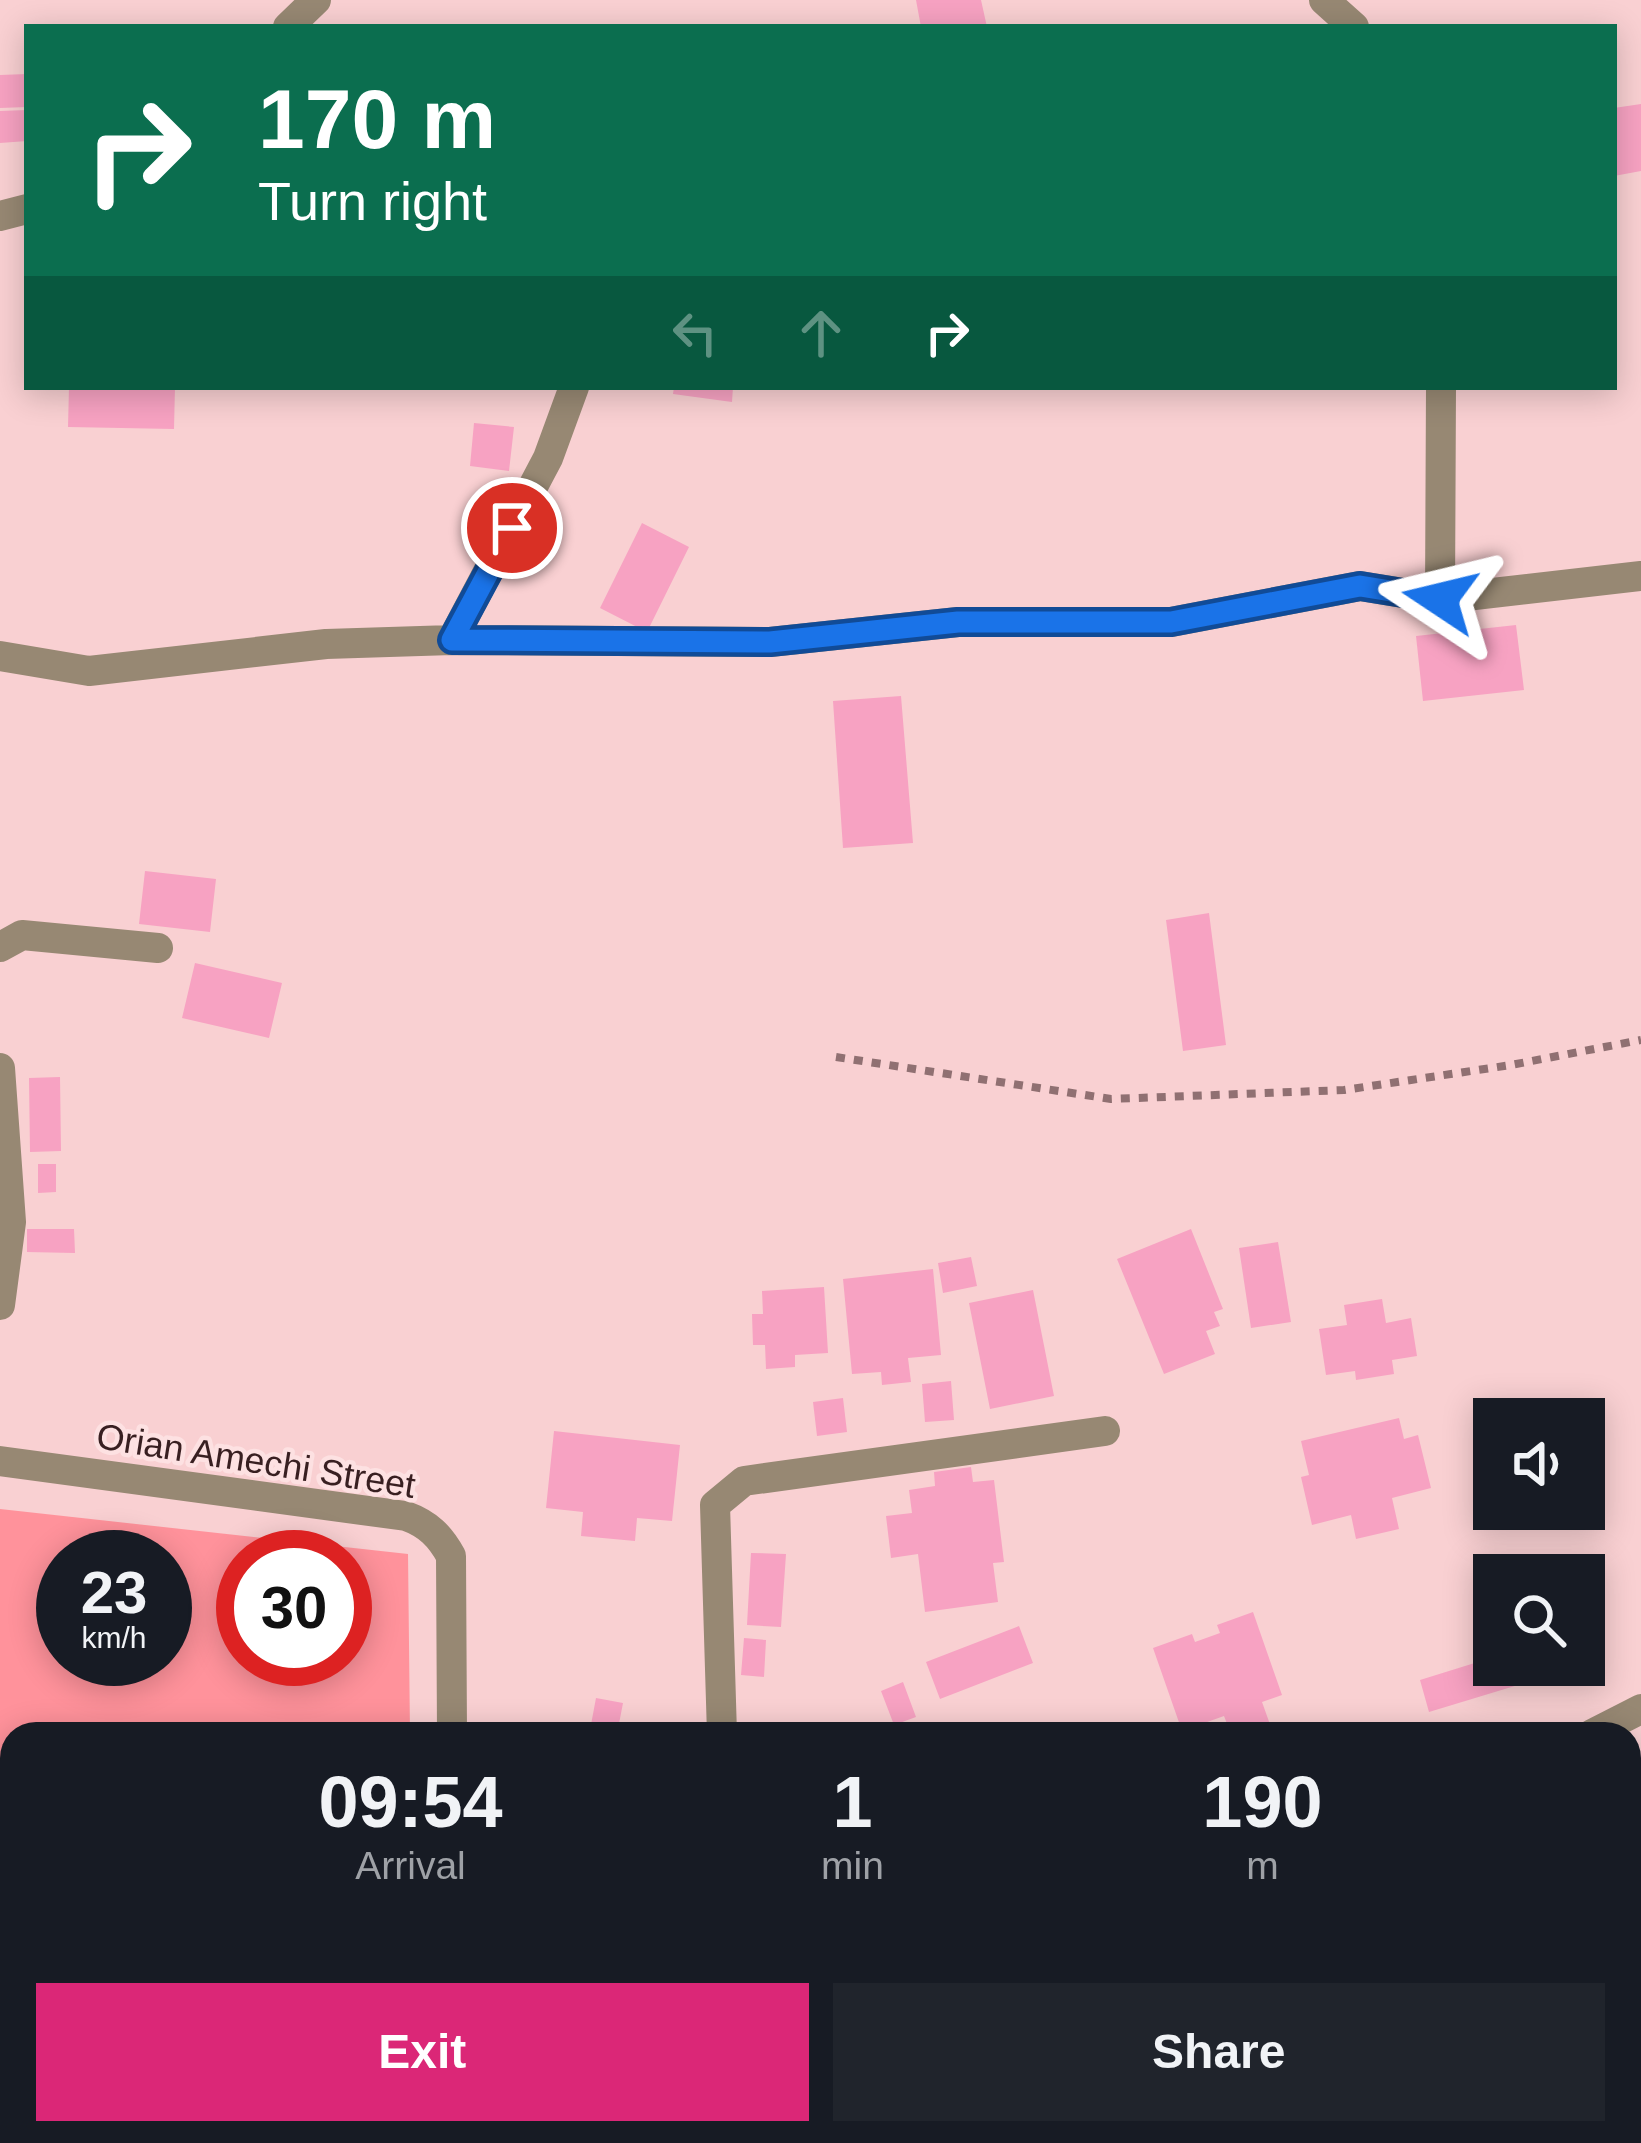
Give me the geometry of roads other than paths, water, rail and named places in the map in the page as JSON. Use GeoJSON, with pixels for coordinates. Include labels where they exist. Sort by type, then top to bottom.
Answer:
{"type":"FeatureCollection","features":[{"type":"Feature","properties":{"kind":"street"},"geometry":{"type":"LineString","coordinates":[[291,24],[316,0]]}},
{"type":"Feature","properties":{"kind":"street"},"geometry":{"type":"LineString","coordinates":[[1324,0],[1351,24]]}},
{"type":"Feature","properties":{"kind":"street"},"geometry":{"type":"LineString","coordinates":[[452,640],[548,458],[573,390]]}},
{"type":"Feature","properties":{"kind":"street"},"geometry":{"type":"LineString","coordinates":[[1440,599],[1441,390]]}},
{"type":"Feature","properties":{"kind":"street"},"geometry":{"type":"LineString","coordinates":[[0,656],[89,670],[326,644],[770,642],[958,622],[1171,622],[1360,586],[1440,599],[1641,575]]}},
{"type":"Feature","properties":{"kind":"street"},"geometry":{"type":"LineString","coordinates":[[0,946],[22,934],[158,948]]}},
{"type":"Feature","properties":{"kind":"street"},"geometry":{"type":"LineString","coordinates":[[0,1068],[11,1222],[0,1305]]}},
{"type":"Feature","properties":{"kind":"street"},"geometry":{"type":"LineString","coordinates":[[722,1722],[715,1505],[744,1481],[1105,1431]]}},
{"type":"Feature","properties":{"kind":"street","name":"Orian Amechi Street"},"geometry":{"type":"LineString","coordinates":[[0,1461],[406,1516],[424,1523],[452,1556],[452,1722]]}}]}
